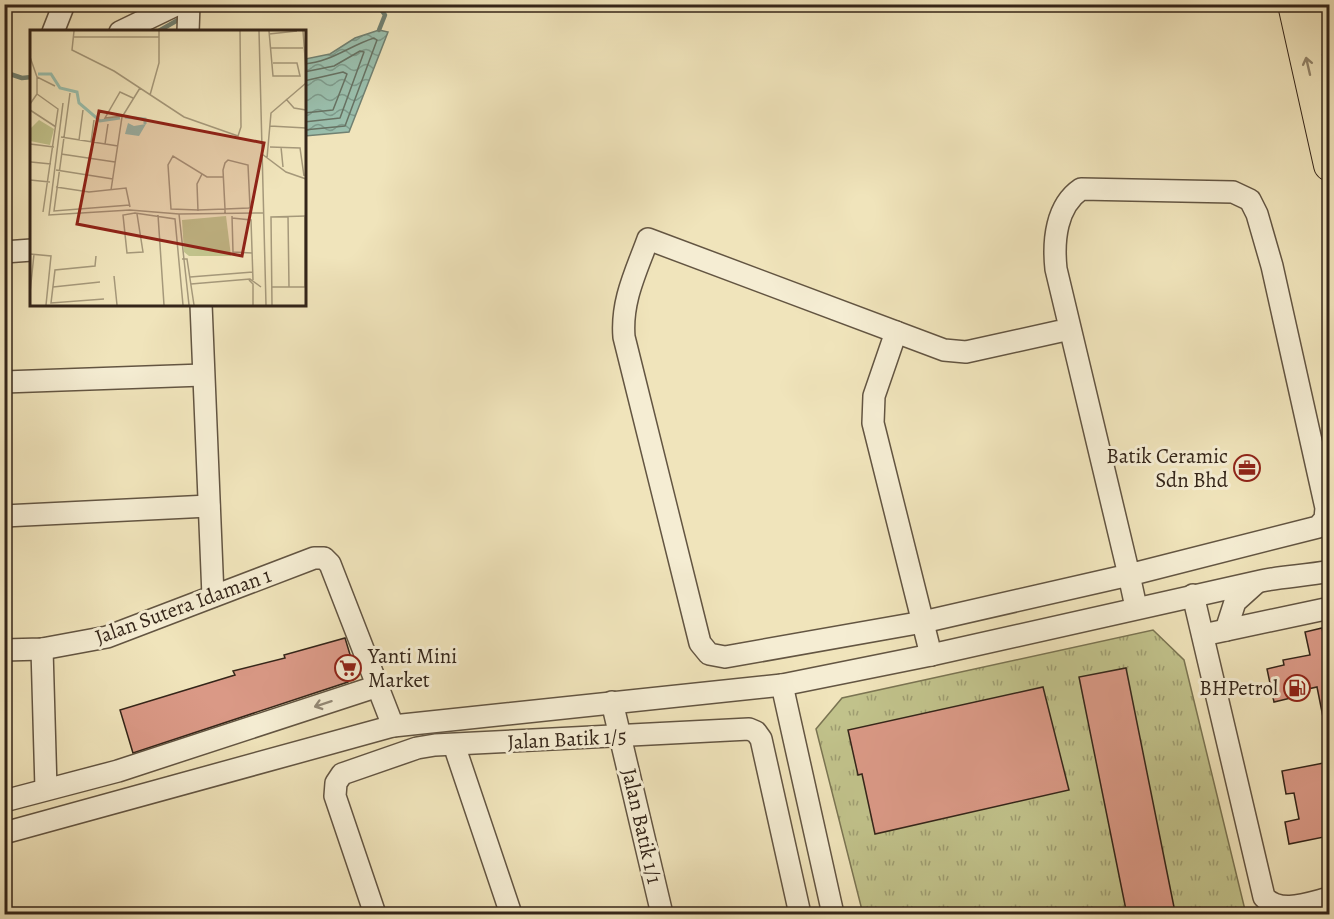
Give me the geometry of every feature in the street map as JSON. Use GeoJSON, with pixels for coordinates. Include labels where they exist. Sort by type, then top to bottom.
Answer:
{"type":"FeatureCollection","features":[{"type":"Feature","properties":{"kind":"highway"},"geometry":{"type":"LineString","coordinates":[[1294,4],[1329,165]]}},
{"type":"Feature","properties":{"kind":"highway"},"geometry":{"type":"LineString","coordinates":[[1321,4],[1329,42]]}},
{"type":"Feature","properties":{"kind":"street"},"geometry":{"type":"LineString","coordinates":[[54,30],[64,4]]}},
{"type":"Feature","properties":{"kind":"street"},"geometry":{"type":"LineString","coordinates":[[128,30],[186,15]]}},
{"type":"Feature","properties":{"kind":"street"},"geometry":{"type":"LineString","coordinates":[[1070,329],[966,352],[944,350],[648,239],[625,299],[622,316],[624,337],[700,643],[709,654],[725,657],[924,622],[1129,575],[1317,527],[1325,519],[1326,508],[1272,266],[1250,200],[1233,192],[1092,188],[1078,191],[1065,205],[1054,249],[1070,329],[1129,575],[1136,608]]}},
{"type":"Feature","properties":{"kind":"street"},"geometry":{"type":"LineString","coordinates":[[4,252],[30,250]]}},
{"type":"Feature","properties":{"kind":"street"},"geometry":{"type":"LineString","coordinates":[[201,306],[213,596]]}},
{"type":"Feature","properties":{"kind":"street"},"geometry":{"type":"LineString","coordinates":[[896,332],[874,396],[873,423],[931,655]]}},
{"type":"Feature","properties":{"kind":"street"},"geometry":{"type":"LineString","coordinates":[[4,382],[203,375]]}},
{"type":"Feature","properties":{"kind":"street"},"geometry":{"type":"LineString","coordinates":[[4,516],[209,506]]}},
{"type":"Feature","properties":{"kind":"street"},"geometry":{"type":"LineString","coordinates":[[1287,575],[1301,564],[1329,557]]}},
{"type":"Feature","properties":{"kind":"street","name":"Jalan Sutera Idaman 1"},"geometry":{"type":"LineString","coordinates":[[4,650],[42,649],[107,637],[314,558],[324,558],[330,564],[378,686]]}},
{"type":"Feature","properties":{"kind":"street"},"geometry":{"type":"LineString","coordinates":[[4,832],[393,726],[782,685],[931,655],[1287,575],[1304,577],[1329,571]]}},
{"type":"Feature","properties":{"kind":"street"},"geometry":{"type":"LineString","coordinates":[[1226,630],[1235,602],[1251,586],[1261,581]]}},
{"type":"Feature","properties":{"kind":"street"},"geometry":{"type":"LineString","coordinates":[[1192,595],[1264,897],[1270,904],[1282,907],[1329,898]]}},
{"type":"Feature","properties":{"kind":"street"},"geometry":{"type":"LineString","coordinates":[[1203,635],[1329,608]]}},
{"type":"Feature","properties":{"kind":"street"},"geometry":{"type":"LineString","coordinates":[[42,649],[46,789]]}},
{"type":"Feature","properties":{"kind":"street"},"geometry":{"type":"LineString","coordinates":[[782,685],[833,915]]}},
{"type":"Feature","properties":{"kind":"street"},"geometry":{"type":"LineString","coordinates":[[4,801],[118,771],[378,686],[393,726]]}},
{"type":"Feature","properties":{"kind":"street","name":"Jalan Batik 1/1"},"geometry":{"type":"LineString","coordinates":[[612,702],[662,915]]}},
{"type":"Feature","properties":{"kind":"street","name":"Jalan Batik 1/5"},"geometry":{"type":"LineString","coordinates":[[375,915],[335,796],[336,783],[342,774],[417,748],[749,729],[756,732],[761,739],[800,915]]}},
{"type":"Feature","properties":{"kind":"street"},"geometry":{"type":"LineString","coordinates":[[454,745],[511,915]]}},
{"type":"Feature","properties":{"kind":"green space"},"geometry":{"type":"Polygon","coordinates":[[[1153,630],[1184,660],[1246,914],[863,914],[816,729],[842,698],[1153,630]]]}},
{"type":"Feature","properties":{"kind":"water"},"geometry":{"type":"Polygon","coordinates":[[[379,30],[388,32],[349,132],[306,136],[306,59],[330,54],[355,38],[379,30]]]}},
{"type":"Feature","properties":{"kind":"building"},"geometry":{"type":"Polygon","coordinates":[[[1322,628],[1329,662],[1329,721],[1324,722],[1317,687],[1290,693],[1291,698],[1274,702],[1267,669],[1284,665],[1283,660],[1310,655],[1305,632],[1322,628]]]}},
{"type":"Feature","properties":{"kind":"building"},"geometry":{"type":"Polygon","coordinates":[[[345,638],[355,671],[348,682],[133,753],[120,710],[235,675],[233,671],[285,658],[284,655],[345,638]]]}},
{"type":"Feature","properties":{"kind":"building"},"geometry":{"type":"Polygon","coordinates":[[[1126,668],[1175,912],[1161,915],[1127,915],[1079,677],[1126,668]]]}},
{"type":"Feature","properties":{"kind":"building"},"geometry":{"type":"Polygon","coordinates":[[[1043,687],[1069,790],[875,834],[862,774],[858,775],[848,730],[1043,687]]]}},
{"type":"Feature","properties":{"kind":"building"},"geometry":{"type":"Polygon","coordinates":[[[1329,762],[1329,786],[1323,787],[1329,813],[1329,836],[1289,844],[1285,822],[1299,819],[1294,793],[1286,794],[1282,771],[1329,762]]]}},
{"type":"Feature","properties":{"kind":"waterway"},"geometry":{"type":"LineString","coordinates":[[196,10],[207,4]]}},
{"type":"Feature","properties":{"kind":"waterway"},"geometry":{"type":"LineString","coordinates":[[377,4],[385,15],[379,30]]}},
{"type":"Feature","properties":{"kind":"waterway"},"geometry":{"type":"LineString","coordinates":[[160,30],[183,17]]}},
{"type":"Feature","properties":{"kind":"waterway"},"geometry":{"type":"LineString","coordinates":[[4,72],[22,78],[30,77]]}},
{"type":"Feature","properties":{"kind":"place","name":"Batik Ceramic Sdn Bhd"},"geometry":{"type":"Point","coordinates":[1247,468]}},
{"type":"Feature","properties":{"kind":"place","name":"Yanti Mini Market"},"geometry":{"type":"Point","coordinates":[348,668]}},
{"type":"Feature","properties":{"kind":"place","name":"BHPetrol"},"geometry":{"type":"Point","coordinates":[1297,688]}}]}
